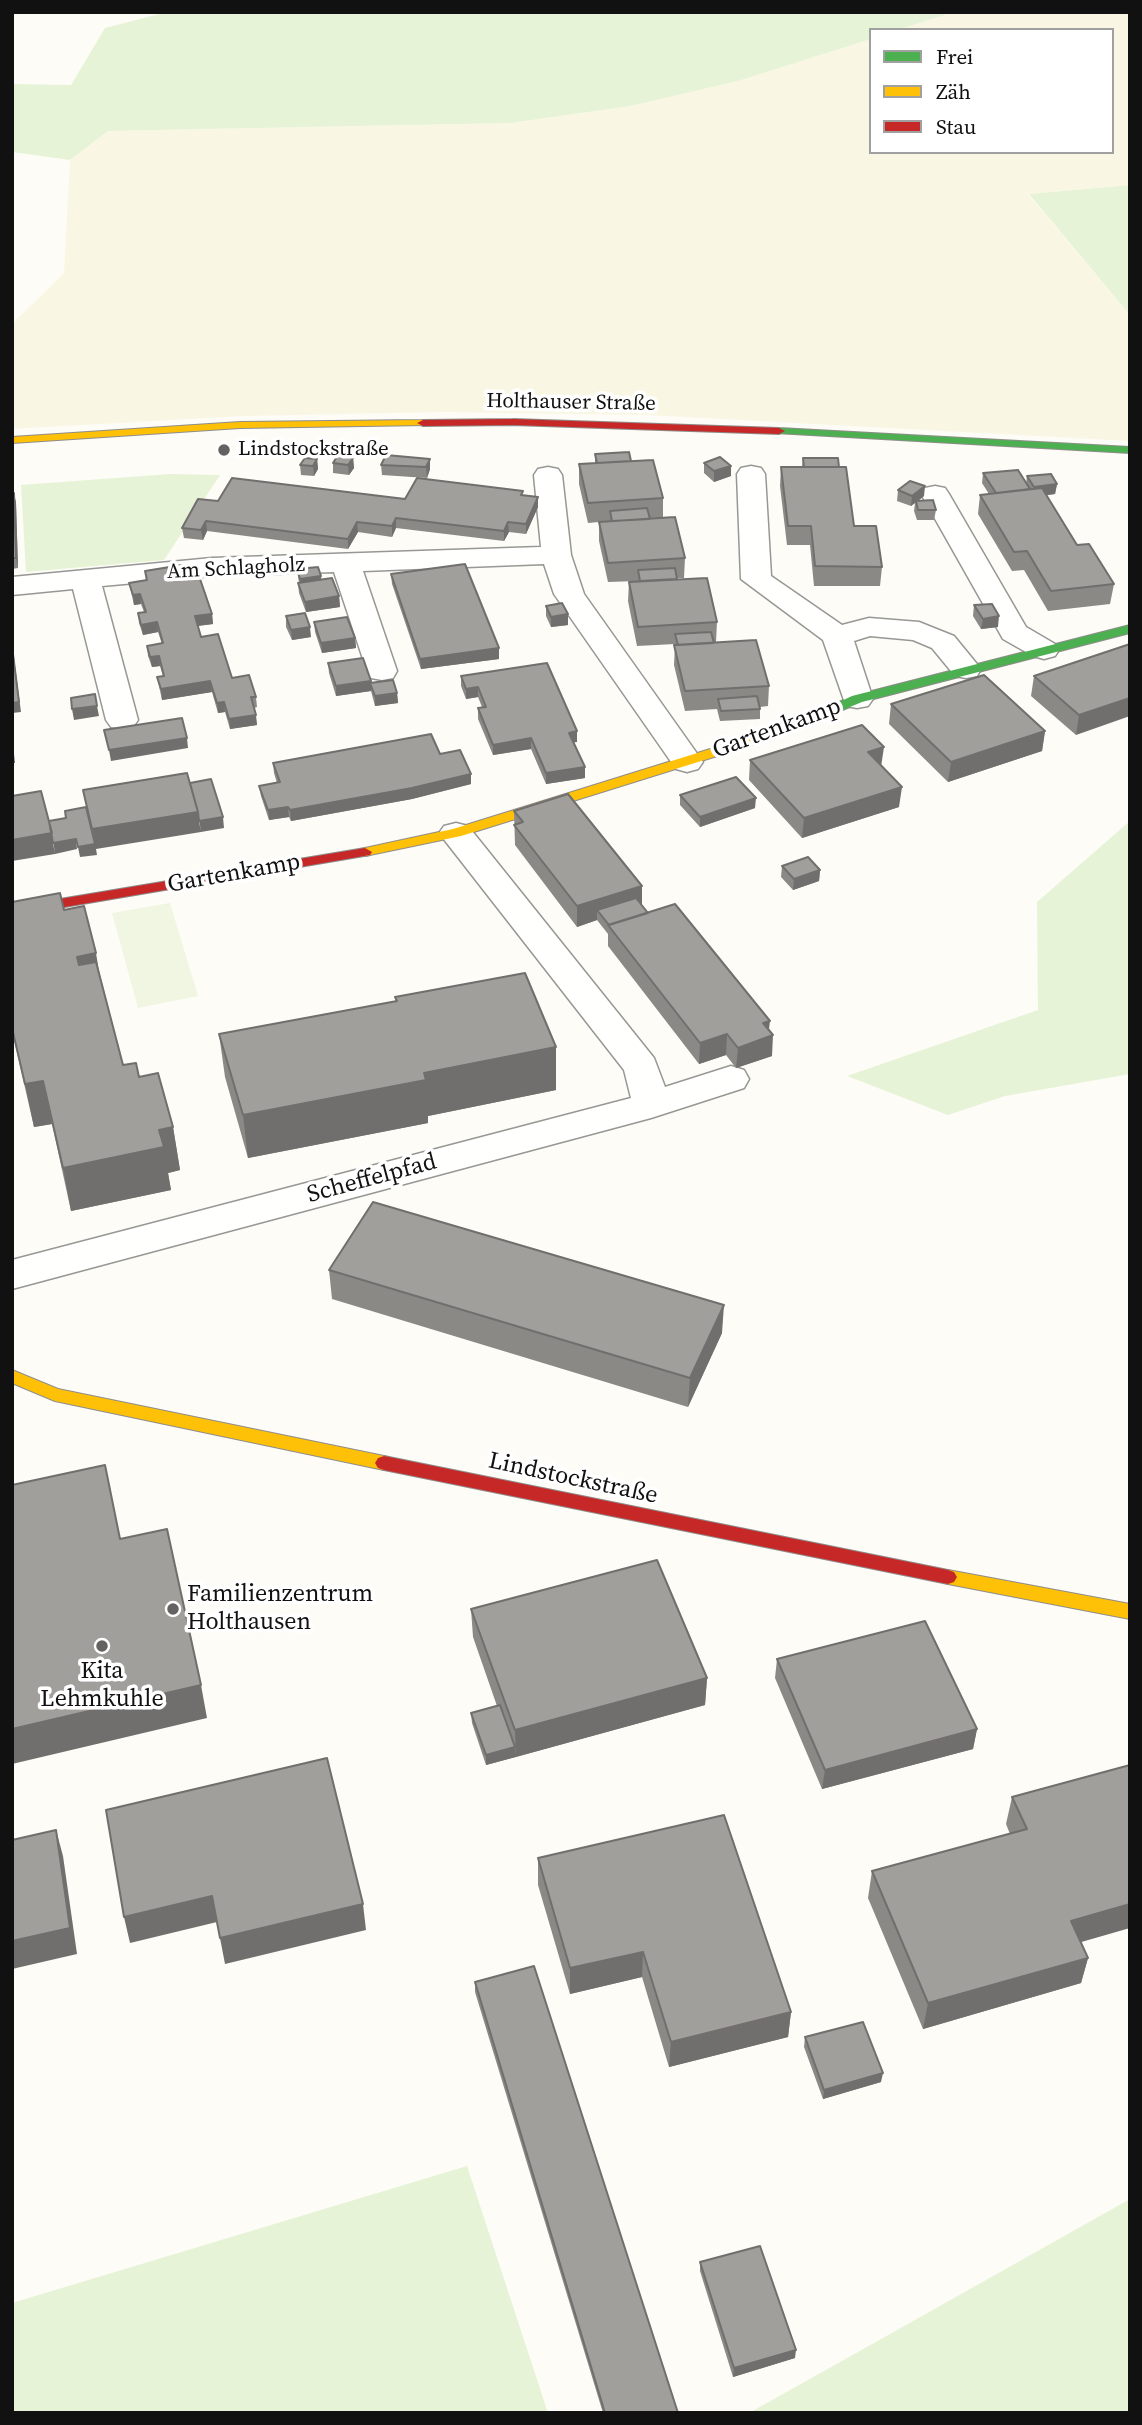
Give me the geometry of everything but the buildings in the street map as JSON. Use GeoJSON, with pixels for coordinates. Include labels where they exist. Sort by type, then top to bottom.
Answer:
{"type":"FeatureCollection","features":[{"type":"Feature","properties":{"kind":"street","name":"Holthauser Straße"},"geometry":{"type":"LineString","coordinates":[[12,440],[240,425],[500,422],[746,429],[1130,450]]}},
{"type":"Feature","properties":{"kind":"street"},"geometry":{"type":"LineString","coordinates":[[751,474],[756,579],[837,636],[869,627],[919,632],[943,642],[966,668]]}},
{"type":"Feature","properties":{"kind":"street"},"geometry":{"type":"LineString","coordinates":[[548,475],[556,555],[569,594],[687,762]]}},
{"type":"Feature","properties":{"kind":"street"},"geometry":{"type":"LineString","coordinates":[[935,494],[1014,633],[1044,650]]}},
{"type":"Feature","properties":{"kind":"street","name":"Am Schlagholz"},"geometry":{"type":"LineString","coordinates":[[12,586],[212,567],[556,555]]}},
{"type":"Feature","properties":{"kind":"street"},"geometry":{"type":"LineString","coordinates":[[346,564],[382,671]]}},
{"type":"Feature","properties":{"kind":"street"},"geometry":{"type":"LineString","coordinates":[[85,579],[122,720]]}},
{"type":"Feature","properties":{"kind":"street","name":"Gartenkamp"},"geometry":{"type":"LineString","coordinates":[[12,912],[361,853],[456,833],[757,739],[857,699],[966,668],[1130,629]]}},
{"type":"Feature","properties":{"kind":"street","name":"Gartenkamp"},"geometry":{"type":"LineString","coordinates":[[837,636],[857,699]]}},
{"type":"Feature","properties":{"kind":"street"},"geometry":{"type":"LineString","coordinates":[[456,833],[641,1067],[651,1105]]}},
{"type":"Feature","properties":{"kind":"street","name":"Scheffelpfad"},"geometry":{"type":"LineString","coordinates":[[12,1275],[651,1105],[731,1079]]}},
{"type":"Feature","properties":{"kind":"street","name":"Lindstockstraße"},"geometry":{"type":"LineString","coordinates":[[12,1376],[55,1395],[679,1524],[1130,1612]]}},
{"type":"Feature","properties":{"kind":"shaded area"},"geometry":{"type":"Polygon","coordinates":[[[954,12],[1130,12],[1130,185],[1028,194],[1130,315],[1130,441],[645,415],[445,412],[245,416],[12,429],[12,324],[64,273],[70,160],[108,131],[512,123],[628,106],[741,80],[869,40],[869,154],[1114,154],[1114,28],[905,28],[954,12]]]}},
{"type":"Feature","properties":{"kind":"green space"},"geometry":{"type":"Polygon","coordinates":[[[167,12],[954,12],[904,28],[869,28],[869,40],[738,81],[630,106],[511,123],[108,131],[70,160],[12,152],[12,84],[71,85],[105,28],[167,12]]]}},
{"type":"Feature","properties":{"kind":"green space"},"geometry":{"type":"Polygon","coordinates":[[[1130,185],[1130,315],[1029,194],[1130,185]]]}},
{"type":"Feature","properties":{"kind":"green space"},"geometry":{"type":"Polygon","coordinates":[[[170,474],[220,475],[164,560],[26,572],[21,485],[170,474]]]}},
{"type":"Feature","properties":{"kind":"green space"},"geometry":{"type":"Polygon","coordinates":[[[1130,821],[1130,1074],[1005,1096],[948,1115],[847,1076],[1038,1010],[1037,902],[1130,821]]]}},
{"type":"Feature","properties":{"kind":"green space"},"geometry":{"type":"Polygon","coordinates":[[[170,903],[198,996],[138,1008],[112,913],[170,903]]]}},
{"type":"Feature","properties":{"kind":"green space"},"geometry":{"type":"Polygon","coordinates":[[[467,2166],[548,2413],[12,2413],[12,2303],[467,2166]]]}},
{"type":"Feature","properties":{"kind":"green space"},"geometry":{"type":"Polygon","coordinates":[[[1130,2199],[1130,2413],[749,2413],[874,2343],[1130,2199]]]}},
{"type":"Feature","properties":{"kind":"traffic: fast"},"geometry":{"type":"LineString","coordinates":[[779,431],[1130,450]]}},
{"type":"Feature","properties":{"kind":"traffic: fast"},"geometry":{"type":"LineString","coordinates":[[813,717],[857,699],[1130,629]]}},
{"type":"Feature","properties":{"kind":"traffic: slow"},"geometry":{"type":"LineString","coordinates":[[12,440],[240,425],[423,423]]}},
{"type":"Feature","properties":{"kind":"traffic: slow"},"geometry":{"type":"LineString","coordinates":[[365,852],[456,833],[757,739],[813,717]]}},
{"type":"Feature","properties":{"kind":"traffic: slow"},"geometry":{"type":"LineString","coordinates":[[12,1376],[55,1395],[384,1463]]}},
{"type":"Feature","properties":{"kind":"traffic: slow"},"geometry":{"type":"LineString","coordinates":[[948,1577],[1130,1612]]}},
{"type":"Feature","properties":{"kind":"traffic: jam"},"geometry":{"type":"LineString","coordinates":[[423,423],[513,422],[779,431]]}},
{"type":"Feature","properties":{"kind":"traffic: jam"},"geometry":{"type":"LineString","coordinates":[[12,912],[365,852]]}},
{"type":"Feature","properties":{"kind":"traffic: jam"},"geometry":{"type":"LineString","coordinates":[[384,1463],[948,1577]]}},
{"type":"Feature","properties":{"kind":"place","name":"Lindstockstraße"},"geometry":{"type":"Point","coordinates":[224,450]}},
{"type":"Feature","properties":{"kind":"place","name":"Familienzentrum Holthausen"},"geometry":{"type":"Point","coordinates":[173,1609]}},
{"type":"Feature","properties":{"kind":"place","name":"Kita Lehmkuhle"},"geometry":{"type":"Point","coordinates":[102,1646]}}]}
